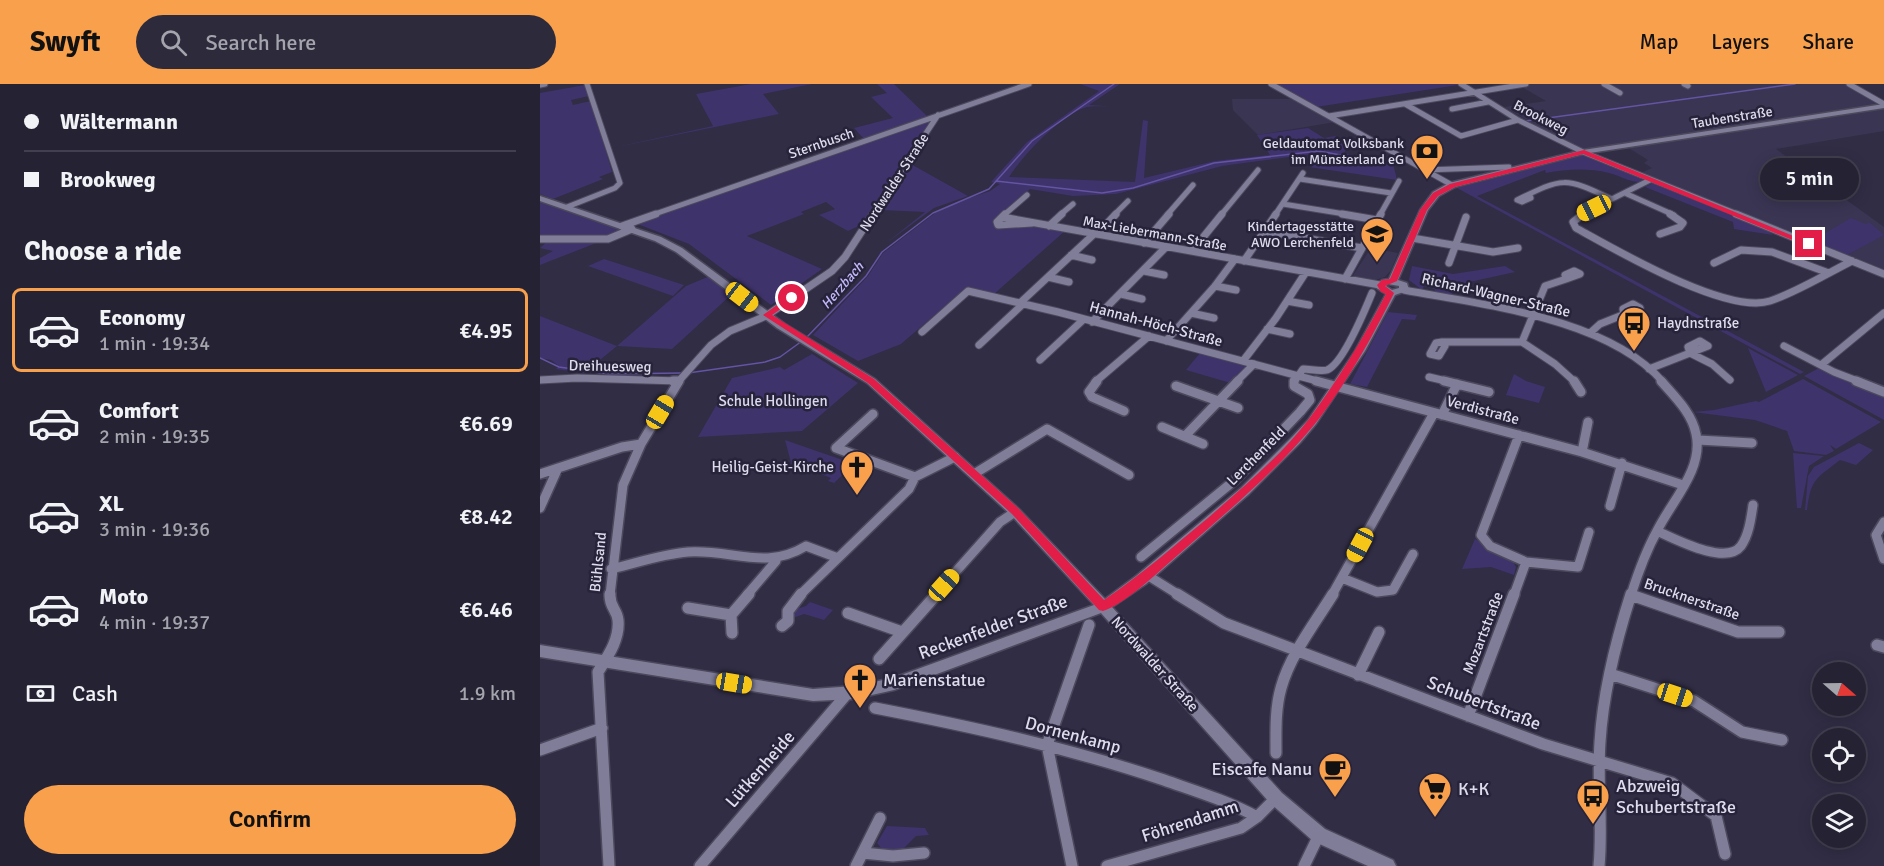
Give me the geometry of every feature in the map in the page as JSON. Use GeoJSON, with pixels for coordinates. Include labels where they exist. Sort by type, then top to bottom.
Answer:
{"type":"FeatureCollection","features":[{"type":"Feature","properties":{"kind":"street"},"geometry":{"type":"LineString","coordinates":[[540,85],[545,84]]}},
{"type":"Feature","properties":{"kind":"street"},"geometry":{"type":"LineString","coordinates":[[567,207],[615,188],[620,183],[587,84]]}},
{"type":"Feature","properties":{"kind":"street","name":"Sternbusch"},"geometry":{"type":"LineString","coordinates":[[622,226],[1029,84]]}},
{"type":"Feature","properties":{"kind":"street"},"geometry":{"type":"LineString","coordinates":[[1271,84],[1452,185]]}},
{"type":"Feature","properties":{"kind":"street","name":"Brookweg"},"geometry":{"type":"LineString","coordinates":[[1461,84],[1518,120],[1584,152],[1884,274]]}},
{"type":"Feature","properties":{"kind":"street"},"geometry":{"type":"LineString","coordinates":[[1329,116],[1526,84]]}},
{"type":"Feature","properties":{"kind":"street"},"geometry":{"type":"LineString","coordinates":[[1604,84],[1620,93]]}},
{"type":"Feature","properties":{"kind":"street"},"geometry":{"type":"LineString","coordinates":[[1849,84],[1884,105]]}},
{"type":"Feature","properties":{"kind":"street"},"geometry":{"type":"LineString","coordinates":[[1452,109],[1488,102]]}},
{"type":"Feature","properties":{"kind":"street"},"geometry":{"type":"LineString","coordinates":[[1405,104],[1461,136],[1518,120]]}},
{"type":"Feature","properties":{"kind":"street","name":"Taubenstraße"},"geometry":{"type":"LineString","coordinates":[[1584,152],[1884,105]]}},
{"type":"Feature","properties":{"kind":"street","name":"Nordwalder Straße"},"geometry":{"type":"LineString","coordinates":[[766,315],[832,271],[845,257],[938,115]]}},
{"type":"Feature","properties":{"kind":"street"},"geometry":{"type":"LineString","coordinates":[[1393,281],[1428,202],[1436,194],[1452,185],[1584,152]]}},
{"type":"Feature","properties":{"kind":"street"},"geometry":{"type":"LineString","coordinates":[[1445,169],[1448,161]]}},
{"type":"Feature","properties":{"kind":"street"},"geometry":{"type":"LineString","coordinates":[[1425,170],[1509,167]]}},
{"type":"Feature","properties":{"kind":"street"},"geometry":{"type":"LineString","coordinates":[[1192,252],[1258,170]]}},
{"type":"Feature","properties":{"kind":"street"},"geometry":{"type":"LineString","coordinates":[[1166,341],[1264,231],[1302,176],[1391,193]]}},
{"type":"Feature","properties":{"kind":"street"},"geometry":{"type":"LineString","coordinates":[[1650,180],[1627,194],[1575,218],[1573,222],[1576,228],[1649,268],[1720,298],[1750,303],[1768,302],[1852,261]]}},
{"type":"Feature","properties":{"kind":"street"},"geometry":{"type":"LineString","coordinates":[[1346,279],[1399,181]]}},
{"type":"Feature","properties":{"kind":"street"},"geometry":{"type":"LineString","coordinates":[[1530,194],[1545,185],[1558,182],[1580,185],[1612,199]]}},
{"type":"Feature","properties":{"kind":"street"},"geometry":{"type":"LineString","coordinates":[[1144,243],[1193,185]]}},
{"type":"Feature","properties":{"kind":"street"},"geometry":{"type":"LineString","coordinates":[[1627,194],[1677,217],[1683,223],[1680,227],[1660,234]]}},
{"type":"Feature","properties":{"kind":"street","name":"Max-Liebermann-Straße"},"geometry":{"type":"LineString","coordinates":[[1027,195],[997,222],[998,225],[1032,223],[1380,285]]}},
{"type":"Feature","properties":{"kind":"street","name":"Nordwalder Straße"},"geometry":{"type":"LineString","coordinates":[[540,198],[632,229],[680,250],[766,315],[871,381],[1015,512],[1276,798],[1319,835],[1387,866]]}},
{"type":"Feature","properties":{"kind":"street"},"geometry":{"type":"LineString","coordinates":[[979,345],[1128,201]]}},
{"type":"Feature","properties":{"kind":"street"},"geometry":{"type":"LineString","coordinates":[[1049,226],[1072,204]]}},
{"type":"Feature","properties":{"kind":"street"},"geometry":{"type":"LineString","coordinates":[[1283,204],[1377,220]]}},
{"type":"Feature","properties":{"kind":"street"},"geometry":{"type":"LineString","coordinates":[[1449,263],[1466,217]]}},
{"type":"Feature","properties":{"kind":"street"},"geometry":{"type":"LineString","coordinates":[[540,239],[608,239],[632,229]]}},
{"type":"Feature","properties":{"kind":"street"},"geometry":{"type":"LineString","coordinates":[[1264,231],[1362,248]]}},
{"type":"Feature","properties":{"kind":"street"},"geometry":{"type":"LineString","coordinates":[[1412,238],[1499,252],[1518,248]]}},
{"type":"Feature","properties":{"kind":"street"},"geometry":{"type":"LineString","coordinates":[[1040,360],[1121,294],[1166,247]]}},
{"type":"Feature","properties":{"kind":"street"},"geometry":{"type":"LineString","coordinates":[[1714,263],[1741,250],[1772,252],[1826,272]]}},
{"type":"Feature","properties":{"kind":"street"},"geometry":{"type":"LineString","coordinates":[[1071,255],[1092,260]]}},
{"type":"Feature","properties":{"kind":"street"},"geometry":{"type":"LineString","coordinates":[[1144,271],[1164,275]]}},
{"type":"Feature","properties":{"kind":"street"},"geometry":{"type":"LineString","coordinates":[[1243,361],[1287,301],[1305,272]]}},
{"type":"Feature","properties":{"kind":"street"},"geometry":{"type":"LineString","coordinates":[[1048,277],[1069,282]]}},
{"type":"Feature","properties":{"kind":"street"},"geometry":{"type":"LineString","coordinates":[[1522,342],[1545,286],[1566,279]]}},
{"type":"Feature","properties":{"kind":"street"},"geometry":{"type":"LineString","coordinates":[[1393,281],[1404,285],[1404,290],[1391,293],[1384,291],[1380,285],[1393,281]]}},
{"type":"Feature","properties":{"kind":"street"},"geometry":{"type":"LineString","coordinates":[[1215,286],[1236,290]]}},
{"type":"Feature","properties":{"kind":"street","name":"Richard-Wagner-Straße"},"geometry":{"type":"LineString","coordinates":[[1404,290],[1532,316],[1590,333],[1629,354],[1670,386],[1693,422],[1698,440]]}},
{"type":"Feature","properties":{"kind":"street","name":"Hannah-Höch-Straße"},"geometry":{"type":"LineString","coordinates":[[922,332],[968,291],[1088,320],[1336,387]]}},
{"type":"Feature","properties":{"kind":"street"},"geometry":{"type":"LineString","coordinates":[[1141,557],[1235,480],[1310,400],[1308,393],[1294,386],[1294,381],[1303,369],[1326,370],[1333,366],[1367,308],[1372,293]]}},
{"type":"Feature","properties":{"kind":"street","name":"Lerchenfeld"},"geometry":{"type":"LineString","coordinates":[[1103,607],[1163,562],[1276,462],[1312,422],[1336,387],[1360,351],[1391,293]]}},
{"type":"Feature","properties":{"kind":"street"},"geometry":{"type":"LineString","coordinates":[[1121,294],[1142,299]]}},
{"type":"Feature","properties":{"kind":"street"},"geometry":{"type":"LineString","coordinates":[[1287,301],[1309,305]]}},
{"type":"Feature","properties":{"kind":"street"},"geometry":{"type":"LineString","coordinates":[[1367,308],[1385,303]]}},
{"type":"Feature","properties":{"kind":"street"},"geometry":{"type":"LineString","coordinates":[[1191,313],[1214,318]]}},
{"type":"Feature","properties":{"kind":"street"},"geometry":{"type":"LineString","coordinates":[[1821,365],[1884,313]]}},
{"type":"Feature","properties":{"kind":"street"},"geometry":{"type":"LineString","coordinates":[[1590,333],[1600,324],[1624,314]]}},
{"type":"Feature","properties":{"kind":"street","name":"Bühlsand"},"geometry":{"type":"LineString","coordinates":[[609,866],[598,678],[614,646],[617,629],[618,618],[609,604],[611,569],[622,485],[641,444],[684,375],[720,337],[766,315]]}},
{"type":"Feature","properties":{"kind":"street"},"geometry":{"type":"LineString","coordinates":[[1267,329],[1290,334]]}},
{"type":"Feature","properties":{"kind":"street"},"geometry":{"type":"LineString","coordinates":[[1124,411],[1092,397],[1089,393],[1093,384],[1118,365],[1149,336]]}},
{"type":"Feature","properties":{"kind":"street"},"geometry":{"type":"LineString","coordinates":[[1442,342],[1522,342],[1536,349],[1577,381],[1581,392]]}},
{"type":"Feature","properties":{"kind":"street"},"geometry":{"type":"LineString","coordinates":[[1784,346],[1884,392]]}},
{"type":"Feature","properties":{"kind":"street"},"geometry":{"type":"LineString","coordinates":[[1650,369],[1690,353],[1712,364],[1730,380]]}},
{"type":"Feature","properties":{"kind":"street"},"geometry":{"type":"LineString","coordinates":[[1185,436],[1221,402],[1254,364]]}},
{"type":"Feature","properties":{"kind":"street","name":"Dreihuesweg"},"geometry":{"type":"LineString","coordinates":[[540,380],[684,375]]}},
{"type":"Feature","properties":{"kind":"street"},"geometry":{"type":"LineString","coordinates":[[1429,377],[1489,392]]}},
{"type":"Feature","properties":{"kind":"street"},"geometry":{"type":"LineString","coordinates":[[1276,753],[1277,710],[1281,687],[1297,652],[1457,384]]}},
{"type":"Feature","properties":{"kind":"street"},"geometry":{"type":"LineString","coordinates":[[1176,386],[1238,408]]}},
{"type":"Feature","properties":{"kind":"street","name":"Verdistraße"},"geometry":{"type":"LineString","coordinates":[[1336,387],[1582,452],[1683,485]]}},
{"type":"Feature","properties":{"kind":"street"},"geometry":{"type":"LineString","coordinates":[[873,414],[836,448],[915,477]]}},
{"type":"Feature","properties":{"kind":"street"},"geometry":{"type":"LineString","coordinates":[[1582,452],[1588,422]]}},
{"type":"Feature","properties":{"kind":"street"},"geometry":{"type":"LineString","coordinates":[[1162,427],[1203,444]]}},
{"type":"Feature","properties":{"kind":"street"},"geometry":{"type":"LineString","coordinates":[[974,474],[1047,429],[1129,475]]}},
{"type":"Feature","properties":{"kind":"street"},"geometry":{"type":"LineString","coordinates":[[1519,435],[1481,535],[1490,546],[1526,562],[1578,567],[1589,532]]}},
{"type":"Feature","properties":{"kind":"street"},"geometry":{"type":"LineString","coordinates":[[1599,866],[1602,827],[1599,760],[1610,674],[1631,595],[1657,531],[1693,466],[1698,440],[1752,443]]}},
{"type":"Feature","properties":{"kind":"street"},"geometry":{"type":"LineString","coordinates":[[540,474],[622,447],[641,444]]}},
{"type":"Feature","properties":{"kind":"street"},"geometry":{"type":"LineString","coordinates":[[782,626],[788,621],[788,611],[800,595],[909,489],[915,477],[955,457]]}},
{"type":"Feature","properties":{"kind":"street"},"geometry":{"type":"LineString","coordinates":[[1610,506],[1622,464]]}},
{"type":"Feature","properties":{"kind":"street"},"geometry":{"type":"LineString","coordinates":[[540,508],[558,468]]}},
{"type":"Feature","properties":{"kind":"street"},"geometry":{"type":"LineString","coordinates":[[1657,531],[1707,551],[1733,553],[1741,548],[1753,505]]}},
{"type":"Feature","properties":{"kind":"street"},"geometry":{"type":"LineString","coordinates":[[879,659],[1000,522],[1015,512]]}},
{"type":"Feature","properties":{"kind":"street"},"geometry":{"type":"LineString","coordinates":[[1884,522],[1876,535],[1884,559]]}},
{"type":"Feature","properties":{"kind":"street"},"geometry":{"type":"LineString","coordinates":[[1162,540],[1163,562]]}},
{"type":"Feature","properties":{"kind":"street"},"geometry":{"type":"LineString","coordinates":[[611,569],[699,552],[776,561],[797,553],[806,546],[838,558]]}},
{"type":"Feature","properties":{"kind":"street"},"geometry":{"type":"LineString","coordinates":[[1342,578],[1377,592],[1393,590],[1413,554]]}},
{"type":"Feature","properties":{"kind":"street"},"geometry":{"type":"LineString","coordinates":[[732,633],[731,615],[741,601],[766,576],[776,561]]}},
{"type":"Feature","properties":{"kind":"street","name":"Mozartstraße"},"geometry":{"type":"LineString","coordinates":[[1468,716],[1526,562]]}},
{"type":"Feature","properties":{"kind":"street","name":"Schubertstraße"},"geometry":{"type":"LineString","coordinates":[[1147,575],[1224,623],[1297,652],[1543,744],[1672,783],[1716,816],[1725,854]]}},
{"type":"Feature","properties":{"kind":"street","name":"Brucknerstraße"},"geometry":{"type":"LineString","coordinates":[[1631,595],[1738,632],[1779,632]]}},
{"type":"Feature","properties":{"kind":"street","name":"Reckenfelder Straße"},"geometry":{"type":"LineString","coordinates":[[540,651],[813,695],[846,695],[894,684],[1103,607]]}},
{"type":"Feature","properties":{"kind":"street"},"geometry":{"type":"LineString","coordinates":[[688,608],[731,615]]}},
{"type":"Feature","properties":{"kind":"street"},"geometry":{"type":"LineString","coordinates":[[848,613],[902,632]]}},
{"type":"Feature","properties":{"kind":"street"},"geometry":{"type":"LineString","coordinates":[[1072,866],[1047,745],[1089,626]]}},
{"type":"Feature","properties":{"kind":"street"},"geometry":{"type":"LineString","coordinates":[[1358,675],[1379,632]]}},
{"type":"Feature","properties":{"kind":"street"},"geometry":{"type":"LineString","coordinates":[[1610,674],[1694,702],[1742,732],[1782,740]]}},
{"type":"Feature","properties":{"kind":"street","name":"Lütkenheide"},"geometry":{"type":"LineString","coordinates":[[700,866],[846,695]]}},
{"type":"Feature","properties":{"kind":"street","name":"Dornenkamp"},"geometry":{"type":"LineString","coordinates":[[875,708],[1047,745],[1134,769],[1225,802],[1257,817]]}},
{"type":"Feature","properties":{"kind":"street"},"geometry":{"type":"LineString","coordinates":[[540,750],[602,728]]}},
{"type":"Feature","properties":{"kind":"street","name":"Föhrendamm"},"geometry":{"type":"LineString","coordinates":[[1107,866],[1241,828],[1257,817],[1276,798]]}},
{"type":"Feature","properties":{"kind":"street"},"geometry":{"type":"LineString","coordinates":[[856,866],[880,818]]}},
{"type":"Feature","properties":{"kind":"street"},"geometry":{"type":"LineString","coordinates":[[1304,866],[1319,835]]}},
{"type":"Feature","properties":{"kind":"street"},"geometry":{"type":"LineString","coordinates":[[863,853],[880,857],[902,857],[924,853]]}},
{"type":"Feature","properties":{"kind":"shaded area"},"geometry":{"type":"Polygon","coordinates":[[[1526,84],[1853,84],[1884,104],[1884,131],[1776,149],[1884,227],[1884,271],[1817,239],[1812,241],[1641,173],[1652,168],[1644,163],[1648,160],[1624,145],[1579,149],[1504,107],[1546,101],[1520,86],[1526,84]]]}},
{"type":"Feature","properties":{"kind":"shaded area"},"geometry":{"type":"Polygon","coordinates":[[[1232,99],[1296,99],[1335,122],[1258,135],[1233,110],[1232,99]]]}},
{"type":"Feature","properties":{"kind":"shaded area","name":"Kindertagesstätte AWO Lerchenfeld"},"geometry":{"type":"Polygon","coordinates":[[[1371,248],[1398,253],[1391,270],[1385,277],[1375,280],[1352,277],[1371,248]]]}},
{"type":"Feature","properties":{"kind":"green space"},"geometry":{"type":"Polygon","coordinates":[[[751,84],[812,84],[763,94],[779,114],[612,148],[713,126],[696,94],[751,84]]]}},
{"type":"Feature","properties":{"kind":"green space"},"geometry":{"type":"Polygon","coordinates":[[[877,84],[894,84],[928,117],[864,139],[854,128],[893,118],[871,97],[887,93],[877,84]]]}},
{"type":"Feature","properties":{"kind":"green space"},"geometry":{"type":"Polygon","coordinates":[[[1080,84],[1120,84],[1089,105],[1117,107],[1088,107],[1063,120],[1023,158],[1009,177],[1135,182],[1143,120],[1148,121],[1144,178],[1215,161],[1270,155],[1257,135],[1308,128],[1324,138],[1335,136],[1349,146],[1344,153],[1368,158],[1357,160],[1312,154],[1222,166],[1116,194],[1073,196],[1030,189],[994,222],[995,226],[1032,224],[1066,230],[994,294],[966,288],[901,344],[858,361],[813,335],[868,276],[883,253],[935,213],[952,204],[990,191],[1000,184],[991,182],[1027,142],[1099,91],[1080,84]]]}},
{"type":"Feature","properties":{"kind":"green space"},"geometry":{"type":"Polygon","coordinates":[[[1276,84],[1457,84],[1458,85],[1316,107],[1276,84]]]}},
{"type":"Feature","properties":{"kind":"green space"},"geometry":{"type":"Polygon","coordinates":[[[585,85],[589,96],[571,100],[573,105],[591,101],[612,172],[599,177],[603,179],[553,199],[540,194],[540,93],[585,85]]]}},
{"type":"Feature","properties":{"kind":"green space"},"geometry":{"type":"Polygon","coordinates":[[[934,118],[865,223],[848,231],[819,215],[835,209],[826,202],[801,212],[804,214],[747,236],[822,269],[771,305],[689,244],[635,223],[934,118]]]}},
{"type":"Feature","properties":{"kind":"green space"},"geometry":{"type":"Polygon","coordinates":[[[1581,155],[1593,156],[1650,180],[1639,182],[1593,170],[1546,173],[1545,170],[1477,196],[1804,372],[1800,374],[1457,188],[1581,155]]]}},
{"type":"Feature","properties":{"kind":"green space"},"geometry":{"type":"Polygon","coordinates":[[[1321,156],[1362,162],[1392,159],[1397,180],[1309,167],[1317,164],[1321,156]]]}},
{"type":"Feature","properties":{"kind":"green space"},"geometry":{"type":"Polygon","coordinates":[[[909,163],[968,196],[934,208],[885,244],[925,212],[881,210],[909,163]]]}},
{"type":"Feature","properties":{"kind":"green space"},"geometry":{"type":"Polygon","coordinates":[[[1655,182],[1755,222],[1773,235],[1734,229],[1733,222],[1645,187],[1655,182]]]}},
{"type":"Feature","properties":{"kind":"green space"},"geometry":{"type":"Polygon","coordinates":[[[540,200],[628,230],[608,238],[540,238],[540,200]]]}},
{"type":"Feature","properties":{"kind":"green space"},"geometry":{"type":"Polygon","coordinates":[[[1851,218],[1866,224],[1869,222],[1884,235],[1847,255],[1812,241],[1851,218]]]}},
{"type":"Feature","properties":{"kind":"green space"},"geometry":{"type":"Polygon","coordinates":[[[549,240],[604,240],[540,265],[540,258],[553,251],[540,248],[549,240]]]}},
{"type":"Feature","properties":{"kind":"green space"},"geometry":{"type":"Polygon","coordinates":[[[604,259],[684,285],[673,296],[588,266],[604,259]]]}},
{"type":"Feature","properties":{"kind":"green space"},"geometry":{"type":"Polygon","coordinates":[[[1412,266],[1453,274],[1505,266],[1515,272],[1456,285],[1451,296],[1434,293],[1435,289],[1424,286],[1422,290],[1409,280],[1412,266]]]}},
{"type":"Feature","properties":{"kind":"green space"},"geometry":{"type":"Polygon","coordinates":[[[710,276],[732,294],[672,349],[617,346],[686,286],[710,276]]]}},
{"type":"Feature","properties":{"kind":"green space"},"geometry":{"type":"Polygon","coordinates":[[[1388,312],[1417,315],[1415,320],[1402,319],[1367,387],[1350,384],[1388,312]]]}},
{"type":"Feature","properties":{"kind":"green space"},"geometry":{"type":"Polygon","coordinates":[[[540,316],[617,346],[584,373],[556,369],[559,366],[551,360],[540,358],[540,316]]]}},
{"type":"Feature","properties":{"kind":"green space"},"geometry":{"type":"Polygon","coordinates":[[[1748,348],[1798,375],[1766,392],[1748,348]]]}},
{"type":"Feature","properties":{"kind":"green space"},"geometry":{"type":"Polygon","coordinates":[[[1200,353],[1249,366],[1234,384],[1186,370],[1200,353]]]}},
{"type":"Feature","properties":{"kind":"green space","name":"Schule Hollingen"},"geometry":{"type":"Polygon","coordinates":[[[812,354],[858,383],[802,431],[698,437],[732,378],[780,367],[784,370],[812,354]]]}},
{"type":"Feature","properties":{"kind":"green space"},"geometry":{"type":"Polygon","coordinates":[[[1819,368],[1884,394],[1884,420],[1804,376],[1819,368]]]}},
{"type":"Feature","properties":{"kind":"green space"},"geometry":{"type":"Polygon","coordinates":[[[1514,374],[1526,381],[1545,387],[1539,403],[1506,395],[1514,374]]]}},
{"type":"Feature","properties":{"kind":"green space"},"geometry":{"type":"Polygon","coordinates":[[[1803,379],[1881,422],[1836,449],[1830,445],[1834,451],[1826,455],[1794,451],[1787,431],[1755,420],[1693,412],[1759,402],[1803,379]]]}},
{"type":"Feature","properties":{"kind":"green space"},"geometry":{"type":"Polygon","coordinates":[[[785,440],[854,464],[834,483],[828,481],[831,478],[813,471],[808,475],[793,470],[785,440]]]}},
{"type":"Feature","properties":{"kind":"green space"},"geometry":{"type":"Polygon","coordinates":[[[1859,443],[1873,450],[1856,465],[1840,460],[1820,476],[1810,491],[1807,510],[1805,510],[1808,476],[1814,467],[1859,443]]]}},
{"type":"Feature","properties":{"kind":"green space"},"geometry":{"type":"Polygon","coordinates":[[[1793,453],[1824,456],[1809,466],[1801,508],[1797,508],[1793,453]]]}},
{"type":"Feature","properties":{"kind":"green space"},"geometry":{"type":"Polygon","coordinates":[[[1475,539],[1512,560],[1516,567],[1514,575],[1491,567],[1462,569],[1475,539]]]}},
{"type":"Feature","properties":{"kind":"green space"},"geometry":{"type":"Polygon","coordinates":[[[810,602],[833,610],[824,620],[804,614],[790,619],[791,611],[806,606],[810,602]]]}},
{"type":"Feature","properties":{"kind":"green space"},"geometry":{"type":"Polygon","coordinates":[[[887,826],[925,828],[929,835],[916,836],[903,849],[882,849],[877,843],[887,826]]]}},
{"type":"Feature","properties":{"kind":"waterway","name":"Herzbach"},"geometry":{"type":"LineString","coordinates":[[996,181],[1032,141],[1114,84]]}},
{"type":"Feature","properties":{"kind":"waterway"},"geometry":{"type":"LineString","coordinates":[[1526,121],[1795,84]]}},
{"type":"Feature","properties":{"kind":"waterway"},"geometry":{"type":"LineString","coordinates":[[996,181],[1102,193],[1133,188],[1214,163],[1319,151],[1362,159]]}},
{"type":"Feature","properties":{"kind":"waterway","name":"Herzbach"},"geometry":{"type":"LineString","coordinates":[[806,338],[866,276],[882,252],[933,213],[989,189],[996,181]]}},
{"type":"Feature","properties":{"kind":"waterway","name":"Herzbach"},"geometry":{"type":"LineString","coordinates":[[688,373],[765,362],[780,357],[802,341]]}},
{"type":"Feature","properties":{"kind":"waterway","name":"Herzbach"},"geometry":{"type":"LineString","coordinates":[[540,358],[559,367],[608,374],[682,373]]}},
{"type":"Feature","properties":{"kind":"place","name":"Geldautomat Volksbank im Münsterland eG"},"geometry":{"type":"Point","coordinates":[1427,180]}},
{"type":"Feature","properties":{"kind":"place","name":"Kindertagesstätte AWO Lerchenfeld"},"geometry":{"type":"Point","coordinates":[1377,263]}},
{"type":"Feature","properties":{"kind":"place","name":"Haydnstraße"},"geometry":{"type":"Point","coordinates":[1634,352]}},
{"type":"Feature","properties":{"kind":"place","name":"Heilig-Geist-Kirche"},"geometry":{"type":"Point","coordinates":[857,496]}},
{"type":"Feature","properties":{"kind":"place","name":"Marienstatue"},"geometry":{"type":"Point","coordinates":[860,709]}},
{"type":"Feature","properties":{"kind":"place","name":"Eiscafe Nanu"},"geometry":{"type":"Point","coordinates":[1335,798]}},
{"type":"Feature","properties":{"kind":"place","name":"K+K"},"geometry":{"type":"Point","coordinates":[1435,818]}},
{"type":"Feature","properties":{"kind":"place","name":"Abzweig Schubertstraße"},"geometry":{"type":"Point","coordinates":[1593,825]}},
{"type":"Feature","properties":{"kind":"route"},"geometry":{"type":"LineString","coordinates":[[792,298],[766,315],[871,381],[1015,512],[1103,607],[1141,580],[1245,491],[1276,462],[1312,422],[1369,335],[1391,293],[1384,291],[1380,285],[1393,281],[1428,202],[1436,194],[1452,185],[1584,152],[1809,244]]}}]}
